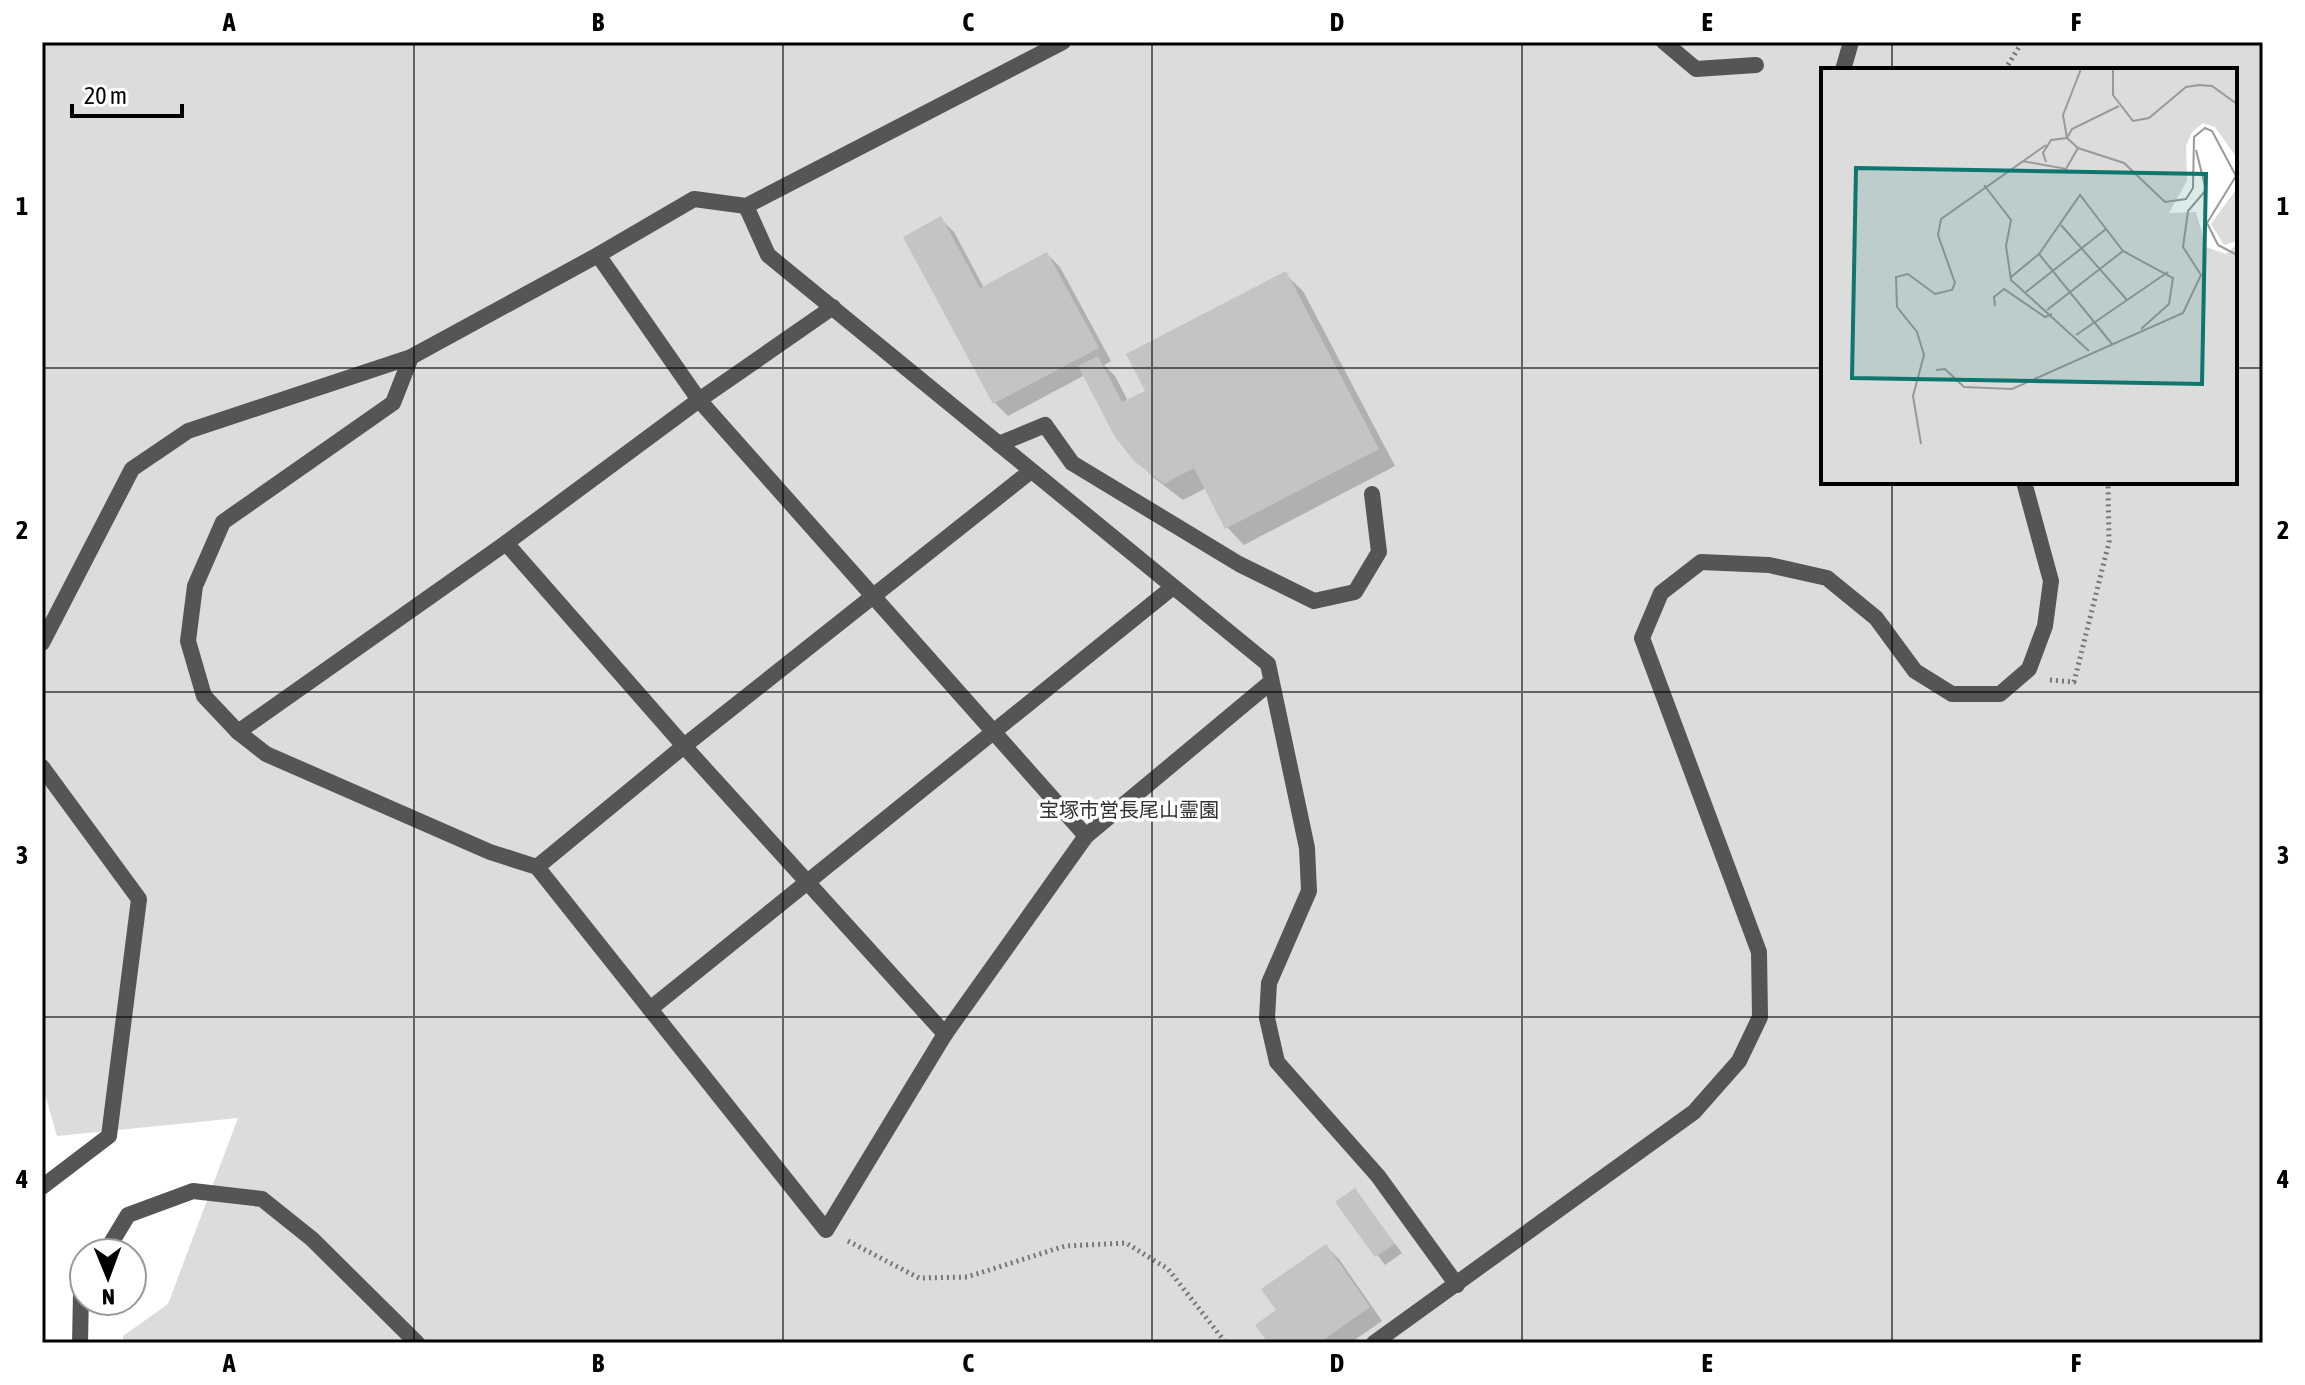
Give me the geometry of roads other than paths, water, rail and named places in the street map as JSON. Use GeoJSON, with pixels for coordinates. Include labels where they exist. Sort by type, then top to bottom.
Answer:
{"type":"FeatureCollection","features":[{"type":"Feature","properties":{"kind":"street"},"geometry":{"type":"LineString","coordinates":[[42,643],[132,469],[188,431],[411,357],[694,199],[746,206],[1063,42]]}},
{"type":"Feature","properties":{"kind":"street"},"geometry":{"type":"LineString","coordinates":[[1664,42],[1696,69],[1756,65]]}},
{"type":"Feature","properties":{"kind":"street"},"geometry":{"type":"LineString","coordinates":[[1844,68],[1851,42]]}},
{"type":"Feature","properties":{"kind":"street"},"geometry":{"type":"LineString","coordinates":[[746,206],[768,255],[1268,664],[1307,848],[1309,891],[1269,983],[1267,1018],[1277,1062],[1378,1176],[1457,1285]]}},
{"type":"Feature","properties":{"kind":"street"},"geometry":{"type":"LineString","coordinates":[[598,255],[699,400],[1086,836]]}},
{"type":"Feature","properties":{"kind":"street"},"geometry":{"type":"LineString","coordinates":[[238,732],[833,307]]}},
{"type":"Feature","properties":{"kind":"street"},"geometry":{"type":"LineString","coordinates":[[411,357],[393,403],[223,522],[195,586],[188,641],[204,696],[238,732],[266,754],[490,852],[537,867],[826,1230],[945,1034],[1086,836],[1271,682]]}},
{"type":"Feature","properties":{"kind":"street"},"geometry":{"type":"LineString","coordinates":[[999,444],[1045,425],[1072,463],[1239,564],[1314,601],[1355,592],[1379,552],[1372,494]]}},
{"type":"Feature","properties":{"kind":"street"},"geometry":{"type":"LineString","coordinates":[[537,867],[684,746],[1031,471]]}},
{"type":"Feature","properties":{"kind":"street"},"geometry":{"type":"LineString","coordinates":[[1374,1343],[1694,1112],[1739,1061],[1760,1017],[1759,952],[1642,638],[1661,593],[1701,562],[1769,565],[1827,578],[1876,618],[1915,671],[1952,694],[2000,694],[2029,669],[2045,626],[2051,581],[2025,484]]}},
{"type":"Feature","properties":{"kind":"street"},"geometry":{"type":"LineString","coordinates":[[506,543],[684,746],[945,1034]]}},
{"type":"Feature","properties":{"kind":"street"},"geometry":{"type":"LineString","coordinates":[[650,1009],[1173,587]]}},
{"type":"Feature","properties":{"kind":"street"},"geometry":{"type":"LineString","coordinates":[[42,767],[139,899],[109,1136],[42,1187]]}},
{"type":"Feature","properties":{"kind":"street"},"geometry":{"type":"LineString","coordinates":[[115,1237],[128,1215],[193,1191],[262,1199],[312,1239],[417,1343]]}},
{"type":"Feature","properties":{"kind":"street"},"geometry":{"type":"LineString","coordinates":[[80,1343],[81,1317]]}},
{"type":"Feature","properties":{"kind":"park label","name":"宝塚市営長尾山霊園"},"geometry":{"type":"Point","coordinates":[1129,810]}}]}
